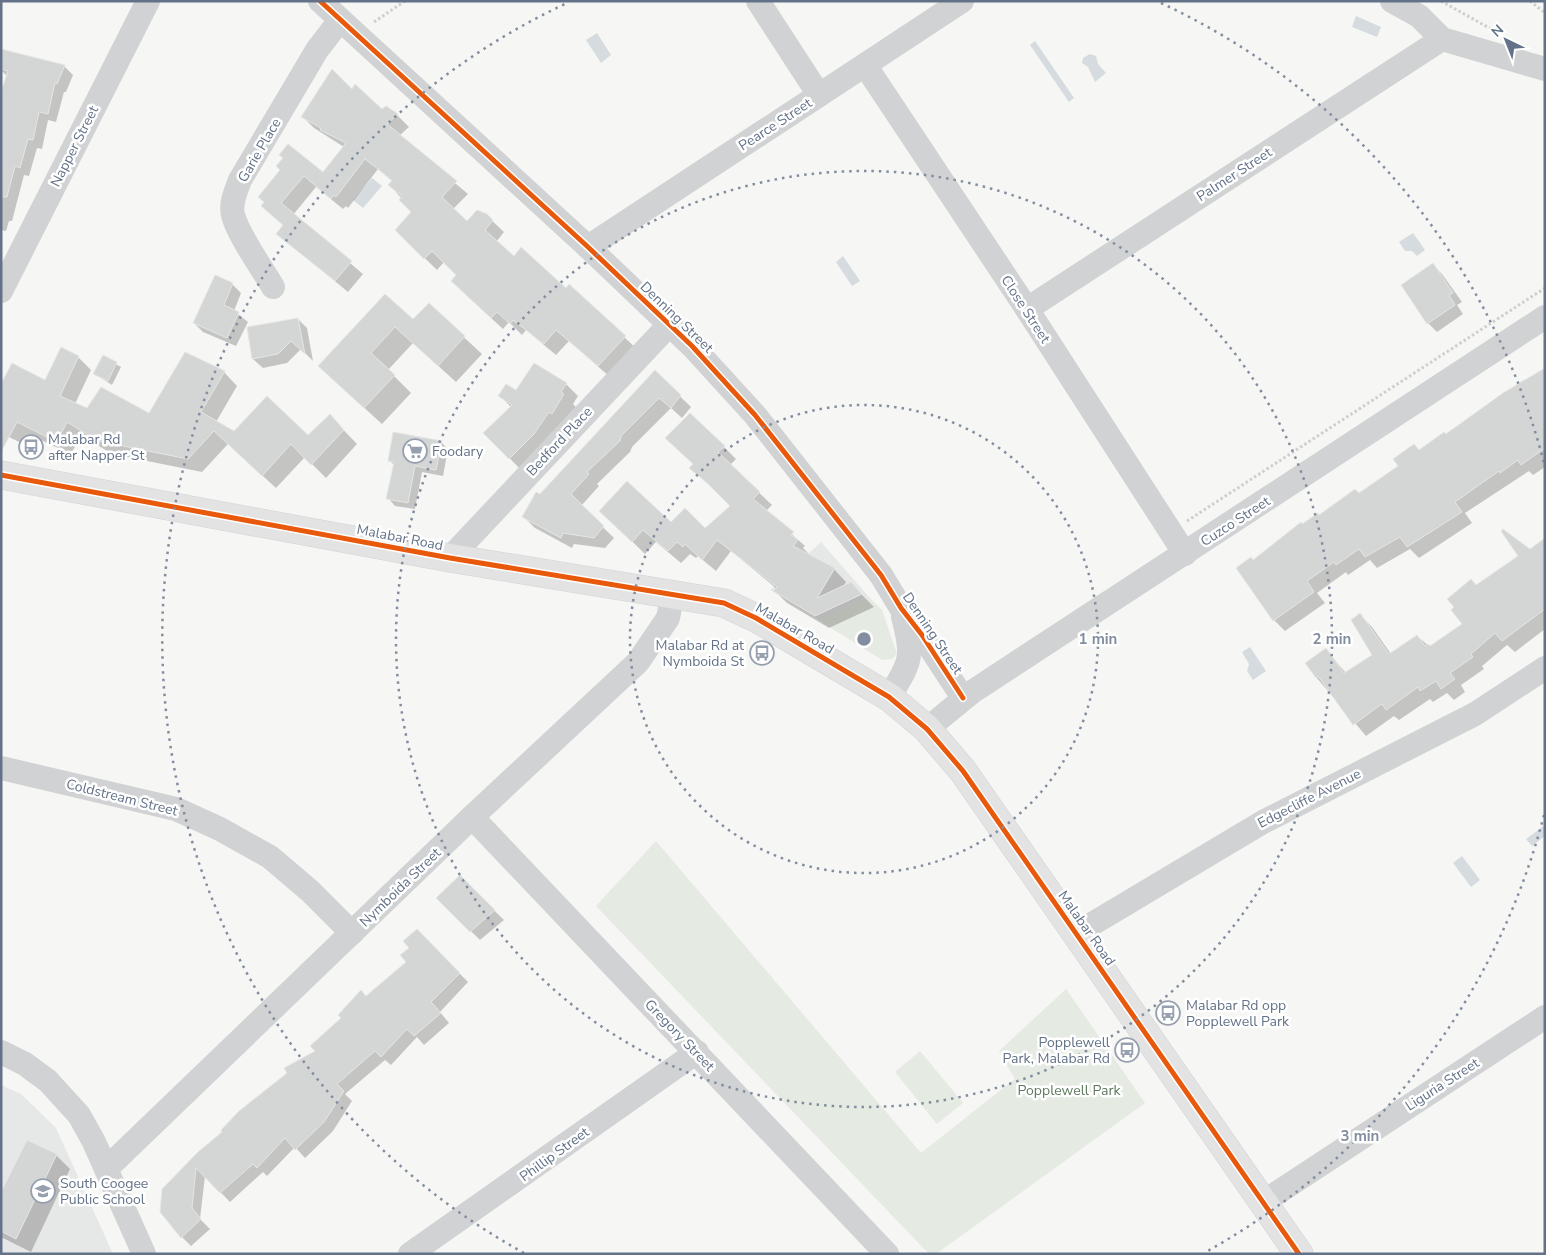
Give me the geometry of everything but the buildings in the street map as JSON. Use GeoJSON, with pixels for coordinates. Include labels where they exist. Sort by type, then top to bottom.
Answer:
{"type":"FeatureCollection","features":[{"type":"Feature","properties":{"kind":"main road","name":"Malabar Road"},"geometry":{"type":"LineString","coordinates":[[1,475],[450,558],[724,603],[756,618],[889,697],[927,729],[963,771],[1265,1201],[1299,1254]]}},
{"type":"Feature","properties":{"kind":"street","name":"Napper Street"},"geometry":{"type":"LineString","coordinates":[[1,291],[148,1]]}},
{"type":"Feature","properties":{"kind":"street","name":"Denning Street"},"geometry":{"type":"LineString","coordinates":[[320,1],[588,247],[692,346],[755,415],[881,575],[900,608],[922,635],[963,698]]}},
{"type":"Feature","properties":{"kind":"street"},"geometry":{"type":"LineString","coordinates":[[758,1],[819,95]]}},
{"type":"Feature","properties":{"kind":"street","name":"Pearce Street"},"geometry":{"type":"LineString","coordinates":[[588,247],[962,1]]}},
{"type":"Feature","properties":{"kind":"street"},"geometry":{"type":"LineString","coordinates":[[1392,1],[1419,16],[1442,39],[1545,69]]}},
{"type":"Feature","properties":{"kind":"street","name":"Garie Place"},"geometry":{"type":"LineString","coordinates":[[273,287],[238,227],[233,214],[233,200],[240,180],[317,50],[349,27]]}},
{"type":"Feature","properties":{"kind":"street","name":"Palmer Street"},"geometry":{"type":"LineString","coordinates":[[1026,309],[1442,39]]}},
{"type":"Feature","properties":{"kind":"street","name":"Close Street"},"geometry":{"type":"LineString","coordinates":[[865,65],[1185,554]]}},
{"type":"Feature","properties":{"kind":"street","name":"Cuzco Street"},"geometry":{"type":"LineString","coordinates":[[927,729],[963,698],[1545,317]]}},
{"type":"Feature","properties":{"kind":"street","name":"Bedford Place"},"geometry":{"type":"LineString","coordinates":[[450,558],[669,325]]}},
{"type":"Feature","properties":{"kind":"street","name":"Nymboida Street"},"geometry":{"type":"LineString","coordinates":[[106,1168],[472,817],[638,662],[668,618],[673,594]]}},
{"type":"Feature","properties":{"kind":"street","name":"Denning Street"},"geometry":{"type":"LineString","coordinates":[[889,697],[910,659],[911,644],[900,608]]}},
{"type":"Feature","properties":{"kind":"street","name":"Edgecliffe Avenue"},"geometry":{"type":"LineString","coordinates":[[1077,933],[1263,822],[1475,714],[1545,668]]}},
{"type":"Feature","properties":{"kind":"street","name":"Coldstream Street"},"geometry":{"type":"LineString","coordinates":[[1,768],[176,809],[220,829],[270,857],[310,891],[352,934]]}},
{"type":"Feature","properties":{"kind":"street","name":"Gregory Street"},"geometry":{"type":"LineString","coordinates":[[472,817],[887,1254]]}},
{"type":"Feature","properties":{"kind":"street","name":"Liguria Street"},"geometry":{"type":"LineString","coordinates":[[1265,1201],[1545,1017]]}},
{"type":"Feature","properties":{"kind":"street"},"geometry":{"type":"LineString","coordinates":[[1,1052],[25,1064],[65,1098],[79,1115],[106,1168],[144,1254]]}},
{"type":"Feature","properties":{"kind":"street","name":"Phillip Street"},"geometry":{"type":"LineString","coordinates":[[410,1254],[696,1052]]}},
{"type":"Feature","properties":{"kind":"path"},"geometry":{"type":"LineString","coordinates":[[349,27],[405,1]]}},
{"type":"Feature","properties":{"kind":"path"},"geometry":{"type":"LineString","coordinates":[[1441,1],[1498,34]]}},
{"type":"Feature","properties":{"kind":"path"},"geometry":{"type":"LineString","coordinates":[[1530,1],[1545,12]]}},
{"type":"Feature","properties":{"kind":"path"},"geometry":{"type":"LineString","coordinates":[[1171,532],[1545,288]]}},
{"type":"Feature","properties":{"kind":"shaded area"},"geometry":{"type":"Polygon","coordinates":[[[1356,16],[1381,27],[1377,37],[1352,27],[1356,16]]]}},
{"type":"Feature","properties":{"kind":"shaded area"},"geometry":{"type":"Polygon","coordinates":[[[597,33],[611,55],[601,63],[586,40],[597,33]]]}},
{"type":"Feature","properties":{"kind":"shaded area"},"geometry":{"type":"Polygon","coordinates":[[[1035,41],[1074,98],[1069,102],[1030,45],[1035,41]]]}},
{"type":"Feature","properties":{"kind":"shaded area"},"geometry":{"type":"Polygon","coordinates":[[[1090,54],[1096,56],[1098,64],[1106,73],[1095,82],[1088,67],[1082,63],[1083,58],[1090,54]]]}},
{"type":"Feature","properties":{"kind":"shaded area"},"geometry":{"type":"Polygon","coordinates":[[[372,178],[382,186],[363,208],[353,200],[372,178]]]}},
{"type":"Feature","properties":{"kind":"shaded area"},"geometry":{"type":"Polygon","coordinates":[[[1413,233],[1425,250],[1417,256],[1412,251],[1405,251],[1399,242],[1413,233]]]}},
{"type":"Feature","properties":{"kind":"shaded area"},"geometry":{"type":"Polygon","coordinates":[[[843,256],[860,281],[852,286],[836,262],[843,256]]]}},
{"type":"Feature","properties":{"kind":"shaded area"},"geometry":{"type":"Polygon","coordinates":[[[821,542],[868,596],[820,621],[770,590],[821,542]]]}},
{"type":"Feature","properties":{"kind":"shaded area"},"geometry":{"type":"Polygon","coordinates":[[[1250,647],[1266,671],[1253,680],[1247,671],[1249,664],[1242,652],[1250,647]]]}},
{"type":"Feature","properties":{"kind":"shaded area"},"geometry":{"type":"Polygon","coordinates":[[[1545,825],[1545,836],[1532,846],[1526,839],[1545,825]]]}},
{"type":"Feature","properties":{"kind":"shaded area"},"geometry":{"type":"Polygon","coordinates":[[[1462,856],[1480,880],[1471,887],[1453,863],[1462,856]]]}},
{"type":"Feature","properties":{"kind":"shaded area","name":"South Coogee Public School"},"geometry":{"type":"Polygon","coordinates":[[[1,1085],[21,1094],[56,1128],[113,1254],[1,1254],[1,1085]]]}},
{"type":"Feature","properties":{"kind":"green space"},"geometry":{"type":"Polygon","coordinates":[[[868,596],[882,610],[897,654],[892,659],[882,660],[820,621],[868,596]]]}},
{"type":"Feature","properties":{"kind":"green space","name":"Popplewell Park"},"geometry":{"type":"Polygon","coordinates":[[[656,841],[921,1153],[1015,1079],[999,1051],[1066,989],[1145,1103],[936,1254],[929,1254],[596,906],[656,841]]]}},
{"type":"Feature","properties":{"kind":"green space"},"geometry":{"type":"Polygon","coordinates":[[[920,1051],[963,1103],[937,1124],[895,1072],[920,1051]]]}},
{"type":"Feature","properties":{"kind":"cycle path"},"geometry":{"type":"LineString","coordinates":[[320,1],[588,247],[692,346],[755,415],[881,575],[901,608],[922,635],[963,698]]}},
{"type":"Feature","properties":{"kind":"cycle path"},"geometry":{"type":"LineString","coordinates":[[1,475],[450,558],[724,603],[756,618],[889,697],[927,729],[963,771],[1299,1254]]}},
{"type":"Feature","properties":{"kind":"place","name":"Malabar Rd after Napper St"},"geometry":{"type":"Point","coordinates":[31,447]}},
{"type":"Feature","properties":{"kind":"place","name":"Foodary"},"geometry":{"type":"Point","coordinates":[415,451]}},
{"type":"Feature","properties":{"kind":"place","name":"Malabar Rd at Nymboida St"},"geometry":{"type":"Point","coordinates":[762,653]}},
{"type":"Feature","properties":{"kind":"place","name":"Malabar Rd opp Popplewell Park"},"geometry":{"type":"Point","coordinates":[1168,1013]}},
{"type":"Feature","properties":{"kind":"place","name":"Popplewell Park, Malabar Rd"},"geometry":{"type":"Point","coordinates":[1127,1050]}},
{"type":"Feature","properties":{"kind":"place","name":"South Coogee Public School"},"geometry":{"type":"Point","coordinates":[43,1191]}}]}
